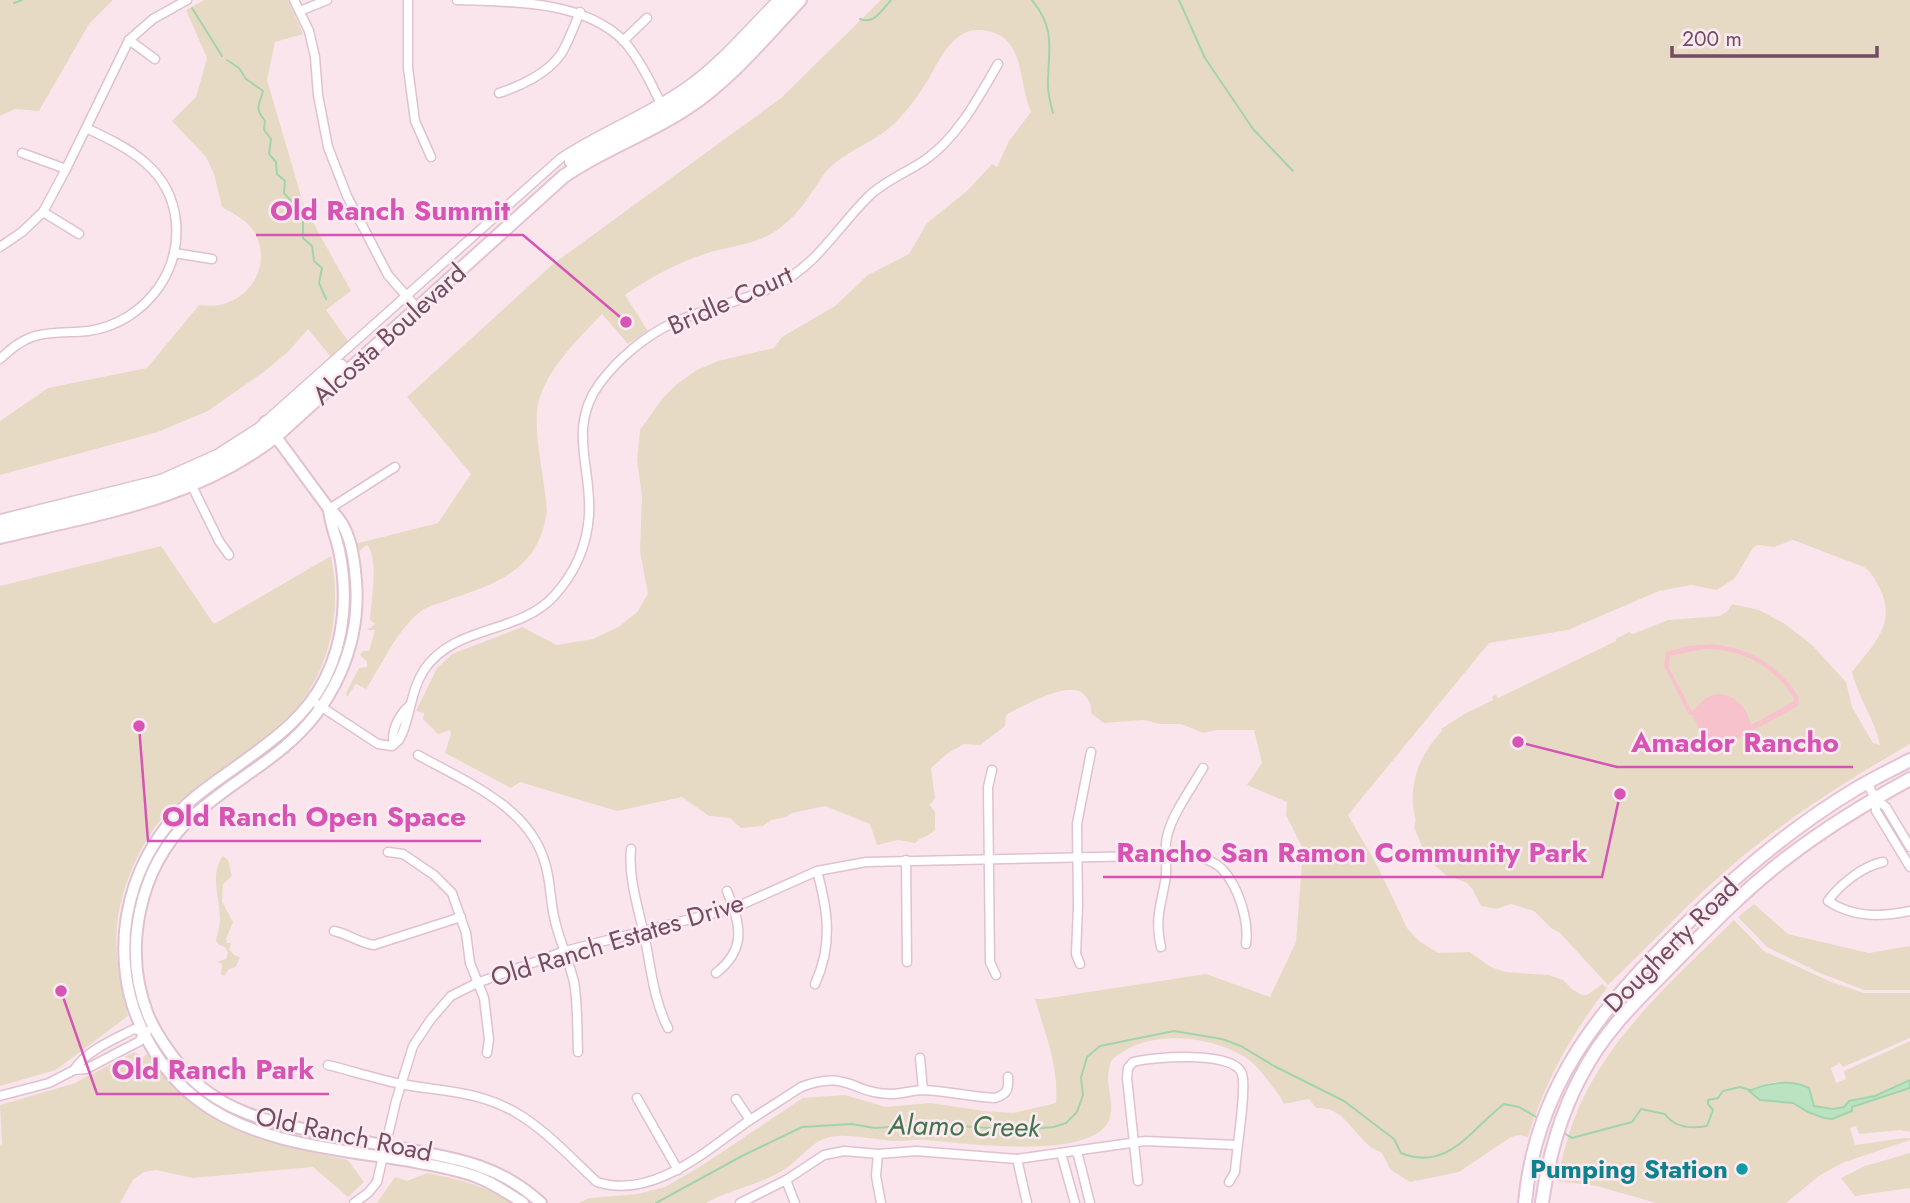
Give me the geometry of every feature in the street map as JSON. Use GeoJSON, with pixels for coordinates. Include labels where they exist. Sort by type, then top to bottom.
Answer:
{"type":"FeatureCollection","features":[{"type":"Feature","properties":{"kind":"main road","name":"Alcosta Boulevard"},"geometry":{"type":"LineString","coordinates":[[665,110],[711,78],[789,0]]}},
{"type":"Feature","properties":{"kind":"main road","name":"Alcosta Boulevard"},"geometry":{"type":"LineString","coordinates":[[0,527],[164,486],[218,463],[270,429],[565,165],[587,149],[716,86],[800,0]]}},
{"type":"Feature","properties":{"kind":"main road","name":"Alcosta Boulevard"},"geometry":{"type":"LineString","coordinates":[[0,537],[150,501],[192,486],[250,456],[270,429]]}},
{"type":"Feature","properties":{"kind":"main road","name":"Dougherty Road"},"geometry":{"type":"LineString","coordinates":[[1525,1203],[1531,1165],[1543,1122],[1568,1066],[1601,1014],[1619,992],[1707,903],[1790,834],[1867,783],[1910,760]]}},
{"type":"Feature","properties":{"kind":"main road","name":"Dougherty Road"},"geometry":{"type":"LineString","coordinates":[[1542,1203],[1564,1113],[1596,1050],[1630,1005],[1727,910],[1785,858],[1875,798],[1910,779]]}},
{"type":"Feature","properties":{"kind":"street"},"geometry":{"type":"LineString","coordinates":[[0,247],[22,232],[43,212],[129,40],[153,19],[187,0]]}},
{"type":"Feature","properties":{"kind":"street"},"geometry":{"type":"LineString","coordinates":[[294,0],[309,31],[328,146],[346,196],[388,275],[411,303]]}},
{"type":"Feature","properties":{"kind":"street"},"geometry":{"type":"LineString","coordinates":[[300,11],[327,0]]}},
{"type":"Feature","properties":{"kind":"street"},"geometry":{"type":"LineString","coordinates":[[408,0],[408,68],[415,121],[431,158]]}},
{"type":"Feature","properties":{"kind":"street"},"geometry":{"type":"LineString","coordinates":[[457,0],[552,5],[580,12],[604,24],[623,41],[647,75],[665,110]]}},
{"type":"Feature","properties":{"kind":"street","name":"Alcosta Boulevard"},"geometry":{"type":"LineString","coordinates":[[665,110],[777,0]]}},
{"type":"Feature","properties":{"kind":"street"},"geometry":{"type":"LineString","coordinates":[[499,93],[518,87],[553,63],[562,52],[580,12]]}},
{"type":"Feature","properties":{"kind":"street"},"geometry":{"type":"LineString","coordinates":[[623,41],[647,18]]}},
{"type":"Feature","properties":{"kind":"street"},"geometry":{"type":"LineString","coordinates":[[129,40],[155,59]]}},
{"type":"Feature","properties":{"kind":"street","name":"Bridle Court"},"geometry":{"type":"LineString","coordinates":[[316,704],[378,744],[387,747],[394,744],[400,740],[409,718],[409,706],[425,669],[446,647],[530,615],[553,597],[571,575],[585,543],[589,514],[582,442],[583,418],[592,395],[612,369],[638,345],[672,323],[773,287],[807,264],[832,241],[871,194],[925,160],[949,138],[998,64]]}},
{"type":"Feature","properties":{"kind":"street"},"geometry":{"type":"LineString","coordinates":[[0,359],[15,345],[33,336],[89,330],[117,323],[135,313],[150,299],[166,277],[177,234],[171,198],[155,170],[140,156],[86,128]]}},
{"type":"Feature","properties":{"kind":"street"},"geometry":{"type":"LineString","coordinates":[[22,153],[66,169]]}},
{"type":"Feature","properties":{"kind":"street"},"geometry":{"type":"LineString","coordinates":[[43,212],[79,234]]}},
{"type":"Feature","properties":{"kind":"street"},"geometry":{"type":"LineString","coordinates":[[174,253],[212,259]]}},
{"type":"Feature","properties":{"kind":"street","name":"Alcosta Boulevard"},"geometry":{"type":"LineString","coordinates":[[0,519],[161,479],[270,429]]}},
{"type":"Feature","properties":{"kind":"street","name":"Old Ranch Road"},"geometry":{"type":"LineString","coordinates":[[270,429],[329,509],[342,567],[342,620],[331,665],[306,726],[283,748],[189,819],[171,841],[154,871],[144,893],[137,924],[135,960],[148,1014],[160,1040],[184,1070],[206,1091],[229,1106],[277,1125],[475,1176],[503,1189],[523,1203]]}},
{"type":"Feature","properties":{"kind":"street"},"geometry":{"type":"LineString","coordinates":[[329,509],[395,467]]}},
{"type":"Feature","properties":{"kind":"street"},"geometry":{"type":"LineString","coordinates":[[192,486],[219,541],[229,555]]}},
{"type":"Feature","properties":{"kind":"street","name":"Old Ranch Road"},"geometry":{"type":"LineString","coordinates":[[316,704],[276,738],[182,808],[162,832],[143,863],[132,890],[126,922],[124,960],[128,987],[143,1032],[173,1077],[198,1100],[249,1129],[277,1138],[444,1155],[478,1164],[509,1179],[541,1203]]}},
{"type":"Feature","properties":{"kind":"street"},"geometry":{"type":"LineString","coordinates":[[1080,964],[1076,954],[1077,824],[1091,752]]}},
{"type":"Feature","properties":{"kind":"street"},"geometry":{"type":"LineString","coordinates":[[418,755],[495,798],[533,836],[544,860],[551,888],[554,919],[574,985],[578,1052]]}},
{"type":"Feature","properties":{"kind":"street"},"geometry":{"type":"LineString","coordinates":[[1161,947],[1158,909],[1166,877],[1167,837],[1171,824],[1203,768]]}},
{"type":"Feature","properties":{"kind":"street"},"geometry":{"type":"LineString","coordinates":[[992,770],[988,787],[988,860],[990,962],[996,975]]}},
{"type":"Feature","properties":{"kind":"street"},"geometry":{"type":"LineString","coordinates":[[1867,783],[1875,798],[1877,811],[1910,867]]}},
{"type":"Feature","properties":{"kind":"street"},"geometry":{"type":"LineString","coordinates":[[1875,798],[1885,806],[1910,847]]}},
{"type":"Feature","properties":{"kind":"street"},"geometry":{"type":"LineString","coordinates":[[631,849],[629,865],[660,1012],[668,1028]]}},
{"type":"Feature","properties":{"kind":"street"},"geometry":{"type":"LineString","coordinates":[[388,852],[403,854],[452,893],[466,933],[470,963],[484,998],[489,1039],[487,1053]]}},
{"type":"Feature","properties":{"kind":"street","name":"Old Ranch Estates Drive"},"geometry":{"type":"LineString","coordinates":[[354,1203],[377,1182],[413,1046],[430,1019],[451,996],[477,983],[565,951],[734,908],[817,871],[852,863],[906,860],[1191,855],[1221,868],[1239,896],[1248,934],[1246,944]]}},
{"type":"Feature","properties":{"kind":"street"},"geometry":{"type":"LineString","coordinates":[[906,860],[907,962]]}},
{"type":"Feature","properties":{"kind":"street"},"geometry":{"type":"LineString","coordinates":[[1883,862],[1869,866],[1842,886],[1828,901],[1850,911],[1874,916],[1910,911]]}},
{"type":"Feature","properties":{"kind":"street"},"geometry":{"type":"LineString","coordinates":[[816,984],[823,967],[828,922],[817,871]]}},
{"type":"Feature","properties":{"kind":"street"},"geometry":{"type":"LineString","coordinates":[[716,973],[727,964],[739,942],[740,927],[727,891]]}},
{"type":"Feature","properties":{"kind":"street"},"geometry":{"type":"LineString","coordinates":[[334,931],[374,945],[461,917]]}},
{"type":"Feature","properties":{"kind":"street"},"geometry":{"type":"LineString","coordinates":[[74,1070],[81,1060],[102,1046],[134,1029],[143,1032],[154,1027]]}},
{"type":"Feature","properties":{"kind":"street"},"geometry":{"type":"LineString","coordinates":[[0,1096],[49,1083],[74,1070],[86,1069],[140,1041],[143,1032]]}},
{"type":"Feature","properties":{"kind":"street"},"geometry":{"type":"LineString","coordinates":[[1138,1181],[1128,1068],[1133,1062],[1143,1059],[1194,1057],[1234,1064],[1241,1069],[1244,1077],[1235,1172],[1229,1182]]}},
{"type":"Feature","properties":{"kind":"street"},"geometry":{"type":"LineString","coordinates":[[920,1058],[923,1090]]}},
{"type":"Feature","properties":{"kind":"street"},"geometry":{"type":"LineString","coordinates":[[328,1065],[401,1084],[454,1090],[516,1112],[597,1182],[609,1186],[651,1181],[678,1170],[802,1087],[820,1080],[837,1080],[891,1094],[923,1090],[995,1098],[1005,1094],[1009,1088],[1008,1077]]}},
{"type":"Feature","properties":{"kind":"street"},"geometry":{"type":"LineString","coordinates":[[637,1098],[678,1170]]}},
{"type":"Feature","properties":{"kind":"street"},"geometry":{"type":"LineString","coordinates":[[736,1099],[750,1120]]}},
{"type":"Feature","properties":{"kind":"street"},"geometry":{"type":"LineString","coordinates":[[740,1203],[833,1152],[854,1150],[878,1154],[916,1151],[1017,1159],[1134,1142],[1181,1141],[1237,1145]]}},
{"type":"Feature","properties":{"kind":"street"},"geometry":{"type":"LineString","coordinates":[[1077,1151],[1090,1203]]}},
{"type":"Feature","properties":{"kind":"street"},"geometry":{"type":"LineString","coordinates":[[1061,1153],[1075,1203]]}},
{"type":"Feature","properties":{"kind":"street"},"geometry":{"type":"LineString","coordinates":[[878,1154],[876,1176],[881,1203]]}},
{"type":"Feature","properties":{"kind":"street"},"geometry":{"type":"LineString","coordinates":[[1017,1159],[1027,1203]]}},
{"type":"Feature","properties":{"kind":"street"},"geometry":{"type":"LineString","coordinates":[[786,1180],[796,1203]]}},
{"type":"Feature","properties":{"kind":"shaded area"},"geometry":{"type":"Polygon","coordinates":[[[0,0],[113,0],[89,24],[39,111],[15,109],[0,116],[0,0]]]}},
{"type":"Feature","properties":{"kind":"shaded area"},"geometry":{"type":"Polygon","coordinates":[[[204,0],[288,0],[303,34],[275,42],[267,80],[304,206],[351,291],[326,310],[349,342],[331,357],[308,329],[289,351],[265,371],[208,411],[158,432],[0,475],[0,421],[48,388],[147,368],[199,305],[214,306],[240,296],[257,276],[260,249],[256,235],[245,222],[222,207],[214,174],[206,157],[172,121],[196,97],[207,58],[186,10],[204,0]]]}},
{"type":"Feature","properties":{"kind":"shaded area"},"geometry":{"type":"Polygon","coordinates":[[[881,0],[1910,0],[1910,744],[1816,802],[1749,851],[1697,897],[1608,985],[1559,932],[1552,929],[1534,911],[1511,904],[1497,909],[1481,906],[1467,883],[1446,875],[1427,859],[1414,827],[1414,785],[1419,765],[1441,729],[1493,700],[1492,697],[1496,695],[1498,698],[1616,641],[1629,632],[1633,634],[1668,620],[1720,616],[1728,611],[1732,604],[1759,610],[1785,624],[1812,645],[1846,682],[1852,707],[1873,743],[1880,745],[1852,672],[1875,643],[1884,624],[1885,602],[1880,589],[1872,574],[1864,567],[1793,540],[1774,547],[1758,545],[1753,548],[1735,578],[1717,590],[1691,585],[1659,591],[1568,630],[1489,643],[1348,815],[1379,869],[1407,928],[1419,941],[1438,953],[1470,952],[1491,967],[1506,972],[1549,975],[1563,980],[1582,995],[1587,995],[1602,984],[1607,988],[1560,1059],[1542,1097],[1528,1137],[1511,1137],[1459,1172],[1410,1182],[1391,1170],[1381,1152],[1365,1142],[1337,1113],[1316,1108],[1309,1099],[1284,1104],[1255,1065],[1245,1057],[1212,1043],[1176,1038],[1141,1044],[1111,1061],[1108,1077],[1110,1119],[1094,1135],[1074,1142],[1022,1147],[837,1136],[816,1143],[779,1173],[706,1203],[579,1203],[589,1198],[638,1194],[665,1187],[803,1098],[845,1095],[886,1107],[930,1103],[1014,1113],[1056,1103],[1053,1063],[1035,999],[1206,974],[1270,997],[1296,942],[1303,849],[1286,815],[1287,802],[1247,785],[1262,763],[1254,730],[1216,730],[1203,733],[1181,724],[1160,724],[1144,720],[1104,723],[1091,713],[1091,706],[1081,692],[1065,690],[1054,693],[1006,715],[1005,726],[980,745],[964,744],[948,753],[931,768],[935,798],[930,805],[935,812],[933,832],[915,843],[898,840],[877,845],[870,824],[825,806],[792,813],[771,820],[763,826],[741,828],[730,818],[709,816],[682,797],[617,811],[520,782],[511,788],[445,753],[450,730],[438,734],[423,719],[424,713],[416,711],[437,668],[452,654],[522,627],[557,645],[593,639],[620,626],[637,612],[648,594],[640,552],[642,496],[637,460],[640,430],[662,399],[678,383],[697,370],[718,361],[774,348],[782,337],[835,306],[868,275],[909,254],[927,223],[967,191],[992,164],[997,167],[1009,141],[1031,112],[1013,49],[1005,39],[994,33],[969,31],[952,43],[898,120],[882,134],[831,166],[800,208],[776,231],[752,242],[688,260],[625,295],[648,331],[628,344],[602,314],[582,334],[552,372],[539,399],[537,437],[547,511],[536,547],[526,560],[501,579],[421,611],[397,638],[366,689],[356,684],[347,697],[346,693],[359,668],[367,667],[367,662],[360,655],[363,651],[369,651],[375,630],[367,630],[375,624],[370,620],[373,580],[371,551],[367,545],[358,552],[355,544],[438,523],[471,474],[407,397],[553,264],[781,98],[881,0]]]}},
{"type":"Feature","properties":{"kind":"shaded area"},"geometry":{"type":"Polygon","coordinates":[[[161,546],[214,624],[331,556],[335,600],[329,644],[313,684],[301,703],[254,747],[171,809],[147,839],[127,882],[117,927],[118,961],[128,1016],[56,1070],[0,1086],[0,586],[161,546]]]}},
{"type":"Feature","properties":{"kind":"shaded area"},"geometry":{"type":"Polygon","coordinates":[[[223,856],[228,860],[232,876],[223,884],[222,902],[233,922],[226,939],[227,943],[231,943],[229,949],[240,957],[236,967],[229,969],[224,976],[221,974],[222,964],[217,962],[226,959],[228,953],[225,947],[216,941],[220,919],[216,878],[223,856]]]}},
{"type":"Feature","properties":{"kind":"shaded area"},"geometry":{"type":"Polygon","coordinates":[[[1754,904],[1788,934],[1869,953],[1910,946],[1910,990],[1864,990],[1820,973],[1767,947],[1738,917],[1754,904]]]}},
{"type":"Feature","properties":{"kind":"shaded area"},"geometry":{"type":"Polygon","coordinates":[[[1734,920],[1764,951],[1829,981],[1864,993],[1910,993],[1910,1038],[1843,1067],[1840,1063],[1831,1068],[1836,1083],[1846,1079],[1844,1071],[1910,1041],[1910,1080],[1875,1096],[1849,1101],[1844,1107],[1833,1109],[1814,1106],[1806,1086],[1774,1082],[1751,1089],[1760,1099],[1793,1103],[1808,1112],[1831,1119],[1851,1111],[1852,1108],[1910,1088],[1910,1132],[1900,1130],[1859,1134],[1856,1126],[1850,1128],[1855,1145],[1904,1138],[1910,1140],[1842,1163],[1819,1176],[1786,1203],[1656,1203],[1597,1186],[1557,1181],[1574,1119],[1604,1062],[1656,997],[1734,920]]]}},
{"type":"Feature","properties":{"kind":"shaded area"},"geometry":{"type":"Polygon","coordinates":[[[134,1052],[143,1057],[147,1054],[189,1101],[235,1130],[287,1147],[348,1160],[364,1182],[348,1197],[313,1167],[192,1178],[156,1170],[144,1172],[133,1180],[120,1203],[0,1203],[0,1105],[75,1083],[134,1052]]]}},
{"type":"Feature","properties":{"kind":"shaded area"},"geometry":{"type":"Polygon","coordinates":[[[1910,1080],[1910,1088],[1852,1107],[1852,1111],[1832,1119],[1808,1112],[1793,1103],[1760,1100],[1749,1091],[1771,1084],[1802,1085],[1809,1088],[1814,1106],[1833,1109],[1844,1107],[1849,1101],[1875,1096],[1910,1080]]]}},
{"type":"Feature","properties":{"kind":"shaded area"},"geometry":{"type":"Polygon","coordinates":[[[1910,1153],[1910,1188],[1855,1196],[1841,1178],[1865,1166],[1910,1153]]]}},
{"type":"Feature","properties":{"kind":"shaded area"},"geometry":{"type":"Polygon","coordinates":[[[427,1173],[481,1187],[511,1203],[377,1203],[395,1177],[407,1181],[427,1173]]]}},
{"type":"Feature","properties":{"kind":"sand"},"geometry":{"type":"Polygon","coordinates":[[[1713,644],[1751,654],[1773,667],[1782,676],[1799,697],[1798,706],[1721,748],[1709,747],[1664,666],[1666,652],[1687,646],[1713,644]],[[1704,649],[1670,656],[1669,668],[1692,711],[1703,700],[1721,694],[1740,704],[1751,725],[1793,702],[1794,698],[1785,686],[1766,668],[1744,656],[1704,649]]]}},
{"type":"Feature","properties":{"kind":"waterway"},"geometry":{"type":"LineString","coordinates":[[14,3],[22,0]]}},
{"type":"Feature","properties":{"kind":"waterway"},"geometry":{"type":"LineString","coordinates":[[860,19],[874,18],[891,0]]}},
{"type":"Feature","properties":{"kind":"waterway"},"geometry":{"type":"LineString","coordinates":[[1032,0],[1044,20],[1049,38],[1048,88],[1053,113]]}},
{"type":"Feature","properties":{"kind":"waterway"},"geometry":{"type":"LineString","coordinates":[[1179,0],[1205,58],[1253,129],[1293,171]]}},
{"type":"Feature","properties":{"kind":"waterway"},"geometry":{"type":"LineString","coordinates":[[192,8],[222,56]]}},
{"type":"Feature","properties":{"kind":"waterway"},"geometry":{"type":"LineString","coordinates":[[227,60],[263,91],[258,110],[265,121],[264,130],[271,139],[269,154],[276,162],[277,174],[285,181],[284,193],[291,201],[291,211],[303,221],[303,238],[312,246],[314,261],[322,268],[319,283],[326,299]]}},
{"type":"Feature","properties":{"kind":"waterway","name":"Alamo Creek"},"geometry":{"type":"LineString","coordinates":[[656,1203],[802,1127],[852,1124],[875,1128],[931,1124],[1019,1130],[1054,1127],[1066,1123],[1077,1112],[1083,1095],[1081,1078],[1087,1057],[1100,1046],[1174,1031],[1222,1039],[1241,1046],[1344,1101],[1394,1139],[1401,1153],[1432,1157],[1446,1152],[1458,1145],[1504,1104],[1519,1107],[1538,1118]]}},
{"type":"Feature","properties":{"kind":"waterway","name":"Alamo Creek"},"geometry":{"type":"LineString","coordinates":[[1564,1133],[1572,1138],[1632,1122],[1641,1109],[1665,1114],[1684,1126],[1707,1126],[1713,1110],[1708,1100],[1718,1098],[1723,1091],[1740,1087],[1750,1090]]}},
{"type":"Feature","properties":{"kind":"place","name":"Old Ranch Summit"},"geometry":{"type":"Point","coordinates":[626,322]}},
{"type":"Feature","properties":{"kind":"place","name":"Old Ranch Open Space"},"geometry":{"type":"Point","coordinates":[139,726]}},
{"type":"Feature","properties":{"kind":"place","name":"Amador Rancho"},"geometry":{"type":"Point","coordinates":[1518,742]}},
{"type":"Feature","properties":{"kind":"place","name":"Rancho San Ramon Community Park"},"geometry":{"type":"Point","coordinates":[1620,794]}},
{"type":"Feature","properties":{"kind":"place","name":"Old Ranch Park"},"geometry":{"type":"Point","coordinates":[61,991]}},
{"type":"Feature","properties":{"kind":"place","name":"Pumping Station"},"geometry":{"type":"Point","coordinates":[1742,1169]}}]}
